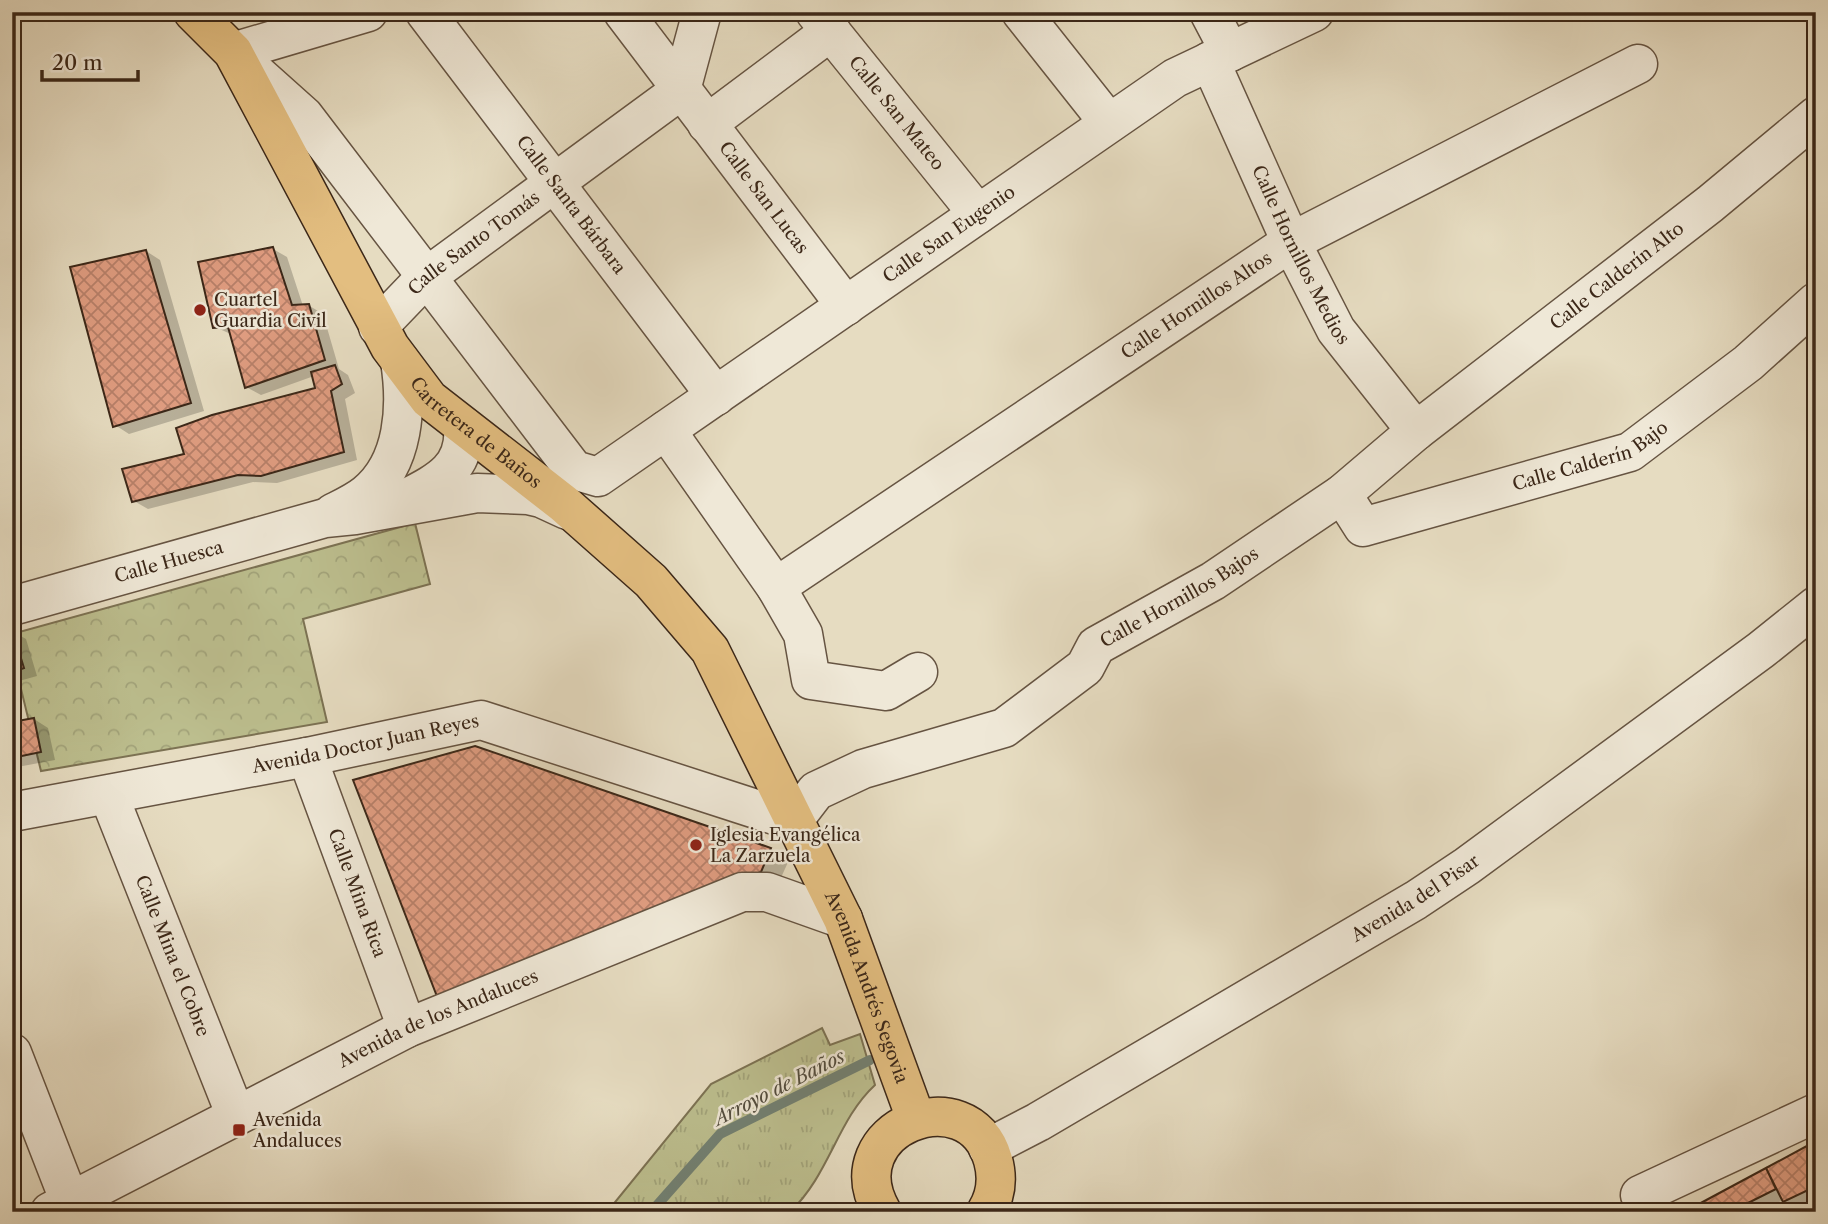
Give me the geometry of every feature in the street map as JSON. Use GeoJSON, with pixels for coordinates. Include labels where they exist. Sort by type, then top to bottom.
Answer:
{"type":"FeatureCollection","features":[{"type":"Feature","properties":{"kind":"main road","name":"Carretera de Baños"},"geometry":{"type":"LineString","coordinates":[[193,12],[233,52],[379,327],[400,361],[429,399],[576,514],[651,581],[710,650],[793,821]]}},
{"type":"Feature","properties":{"kind":"main road","name":"Avenida Andrés Segovia"},"geometry":{"type":"LineString","coordinates":[[793,821],[843,919],[916,1119]]}},
{"type":"Feature","properties":{"kind":"main road"},"geometry":{"type":"LineString","coordinates":[[879,1211],[872,1179],[878,1150],[898,1128],[916,1119],[934,1116],[953,1119],[976,1133],[988,1147],[995,1175],[994,1194],[986,1212]]}},
{"type":"Feature","properties":{"kind":"street"},"geometry":{"type":"LineString","coordinates":[[233,52],[368,12]]}},
{"type":"Feature","properties":{"kind":"street","name":"Calle Santa Bárbara"},"geometry":{"type":"LineString","coordinates":[[425,12],[716,396]]}},
{"type":"Feature","properties":{"kind":"street","name":"Calle San Lucas"},"geometry":{"type":"LineString","coordinates":[[622,12],[846,306]]}},
{"type":"Feature","properties":{"kind":"street"},"geometry":{"type":"LineString","coordinates":[[681,90],[702,12]]}},
{"type":"Feature","properties":{"kind":"street"},"geometry":{"type":"LineString","coordinates":[[1021,12],[1109,123]]}},
{"type":"Feature","properties":{"kind":"street","name":"Calle Hornillos Medios"},"geometry":{"type":"LineString","coordinates":[[1209,12],[1220,57],[1291,242],[1336,330],[1416,431]]}},
{"type":"Feature","properties":{"kind":"street","name":"Calle San Eugenio"},"geometry":{"type":"LineString","coordinates":[[425,278],[574,470],[598,477],[1175,78],[1314,12]]}},
{"type":"Feature","properties":{"kind":"street"},"geometry":{"type":"LineString","coordinates":[[707,124],[823,22]]}},
{"type":"Feature","properties":{"kind":"street","name":"Calle San Mateo"},"geometry":{"type":"LineString","coordinates":[[823,22],[978,214]]}},
{"type":"Feature","properties":{"kind":"street"},"geometry":{"type":"LineString","coordinates":[[233,52],[304,116],[425,278]]}},
{"type":"Feature","properties":{"kind":"street","name":"Calle Hornillos Altos"},"geometry":{"type":"LineString","coordinates":[[776,587],[1291,242],[1638,64]]}},
{"type":"Feature","properties":{"kind":"street","name":"Calle Santo Tomás"},"geometry":{"type":"LineString","coordinates":[[379,327],[425,278],[681,90]]}},
{"type":"Feature","properties":{"kind":"street","name":"Calle Calderín Alto"},"geometry":{"type":"LineString","coordinates":[[1416,431],[1710,204],[1816,116]]}},
{"type":"Feature","properties":{"kind":"street","name":"Calle Calderín Bajo"},"geometry":{"type":"LineString","coordinates":[[1342,494],[1363,527],[1630,452],[1748,363],[1816,302]]}},
{"type":"Feature","properties":{"kind":"street","name":"Calle Huesca"},"geometry":{"type":"LineString","coordinates":[[325,517],[369,492],[389,464],[397,444],[403,399],[400,361]]}},
{"type":"Feature","properties":{"kind":"street"},"geometry":{"type":"LineString","coordinates":[[397,444],[426,430],[460,423]]}},
{"type":"Feature","properties":{"kind":"street","name":"Calle Huesca"},"geometry":{"type":"LineString","coordinates":[[376,511],[422,490],[449,472],[463,447],[460,423]]}},
{"type":"Feature","properties":{"kind":"street"},"geometry":{"type":"LineString","coordinates":[[666,430],[776,587],[803,634],[811,680],[886,691],[918,672]]}},
{"type":"Feature","properties":{"kind":"street","name":"Calle Hornillos Bajos"},"geometry":{"type":"LineString","coordinates":[[793,821],[816,791],[863,769],[1004,728],[1085,667],[1096,646],[1213,581],[1342,494],[1416,431]]}},
{"type":"Feature","properties":{"kind":"street","name":"Calle Huesca"},"geometry":{"type":"LineString","coordinates":[[12,606],[325,517],[477,494],[514,493],[541,498],[576,514]]}},
{"type":"Feature","properties":{"kind":"street","name":"Avenida del Pisar"},"geometry":{"type":"LineString","coordinates":[[988,1147],[1038,1122],[1416,900],[1467,866],[1761,650],[1816,606]]}},
{"type":"Feature","properties":{"kind":"street","name":"Avenida Doctor Juan Reyes"},"geometry":{"type":"LineString","coordinates":[[12,812],[109,796],[481,720],[793,821]]}},
{"type":"Feature","properties":{"kind":"street","name":"Calle Mina Rica"},"geometry":{"type":"LineString","coordinates":[[307,757],[407,1028]]}},
{"type":"Feature","properties":{"kind":"street","name":"Calle Mina el Cobre"},"geometry":{"type":"LineString","coordinates":[[109,796],[236,1116]]}},
{"type":"Feature","properties":{"kind":"street","name":"Avenida de los Andaluces"},"geometry":{"type":"LineString","coordinates":[[60,1207],[407,1028],[742,892],[767,892],[843,919]]}},
{"type":"Feature","properties":{"kind":"street"},"geometry":{"type":"LineString","coordinates":[[12,1053],[60,1207]]}},
{"type":"Feature","properties":{"kind":"street"},"geometry":{"type":"LineString","coordinates":[[1645,1203],[1816,1112]]}},
{"type":"Feature","properties":{"kind":"green space"},"geometry":{"type":"Polygon","coordinates":[[[415,523],[430,584],[303,619],[327,722],[41,771],[12,652],[12,634],[415,523]]]}},
{"type":"Feature","properties":{"kind":"green space"},"geometry":{"type":"Polygon","coordinates":[[[822,1028],[830,1045],[860,1034],[875,1085],[851,1114],[815,1181],[790,1212],[607,1212],[711,1084],[822,1028]]]}},
{"type":"Feature","properties":{"kind":"building"},"geometry":{"type":"Polygon","coordinates":[[[273,247],[292,305],[309,304],[325,360],[245,388],[228,327],[213,328],[198,262],[273,247]]]}},
{"type":"Feature","properties":{"kind":"building"},"geometry":{"type":"Polygon","coordinates":[[[146,250],[191,403],[113,427],[70,267],[146,250]]]}},
{"type":"Feature","properties":{"kind":"building"},"geometry":{"type":"Polygon","coordinates":[[[335,365],[342,384],[331,391],[344,452],[261,476],[238,475],[132,502],[122,469],[184,454],[176,428],[212,415],[315,388],[311,372],[335,365]]]}},
{"type":"Feature","properties":{"kind":"building"},"geometry":{"type":"Polygon","coordinates":[[[12,629],[24,668],[12,672],[12,629]]]}},
{"type":"Feature","properties":{"kind":"building"},"geometry":{"type":"Polygon","coordinates":[[[34,718],[41,752],[12,758],[12,722],[34,718]]]}},
{"type":"Feature","properties":{"kind":"building"},"geometry":{"type":"Polygon","coordinates":[[[475,746],[771,848],[761,872],[438,999],[353,780],[475,746]]]}},
{"type":"Feature","properties":{"kind":"building"},"geometry":{"type":"Polygon","coordinates":[[[1816,1141],[1816,1205],[1808,1190],[1783,1202],[1766,1168],[1816,1141]]]}},
{"type":"Feature","properties":{"kind":"building"},"geometry":{"type":"Polygon","coordinates":[[[1766,1168],[1776,1189],[1734,1210],[1735,1212],[1684,1212],[1766,1168]]]}},
{"type":"Feature","properties":{"kind":"waterway","name":"Arroyo de Baños"},"geometry":{"type":"LineString","coordinates":[[651,1212],[720,1134],[870,1060]]}},
{"type":"Feature","properties":{"kind":"place","name":"Cuartel Guardia Civil"},"geometry":{"type":"Point","coordinates":[200,310]}},
{"type":"Feature","properties":{"kind":"place","name":"Iglesia Evangélica La Zarzuela"},"geometry":{"type":"Point","coordinates":[696,845]}},
{"type":"Feature","properties":{"kind":"place","name":"Avenida Andaluces"},"geometry":{"type":"Point","coordinates":[239,1130]}}]}
